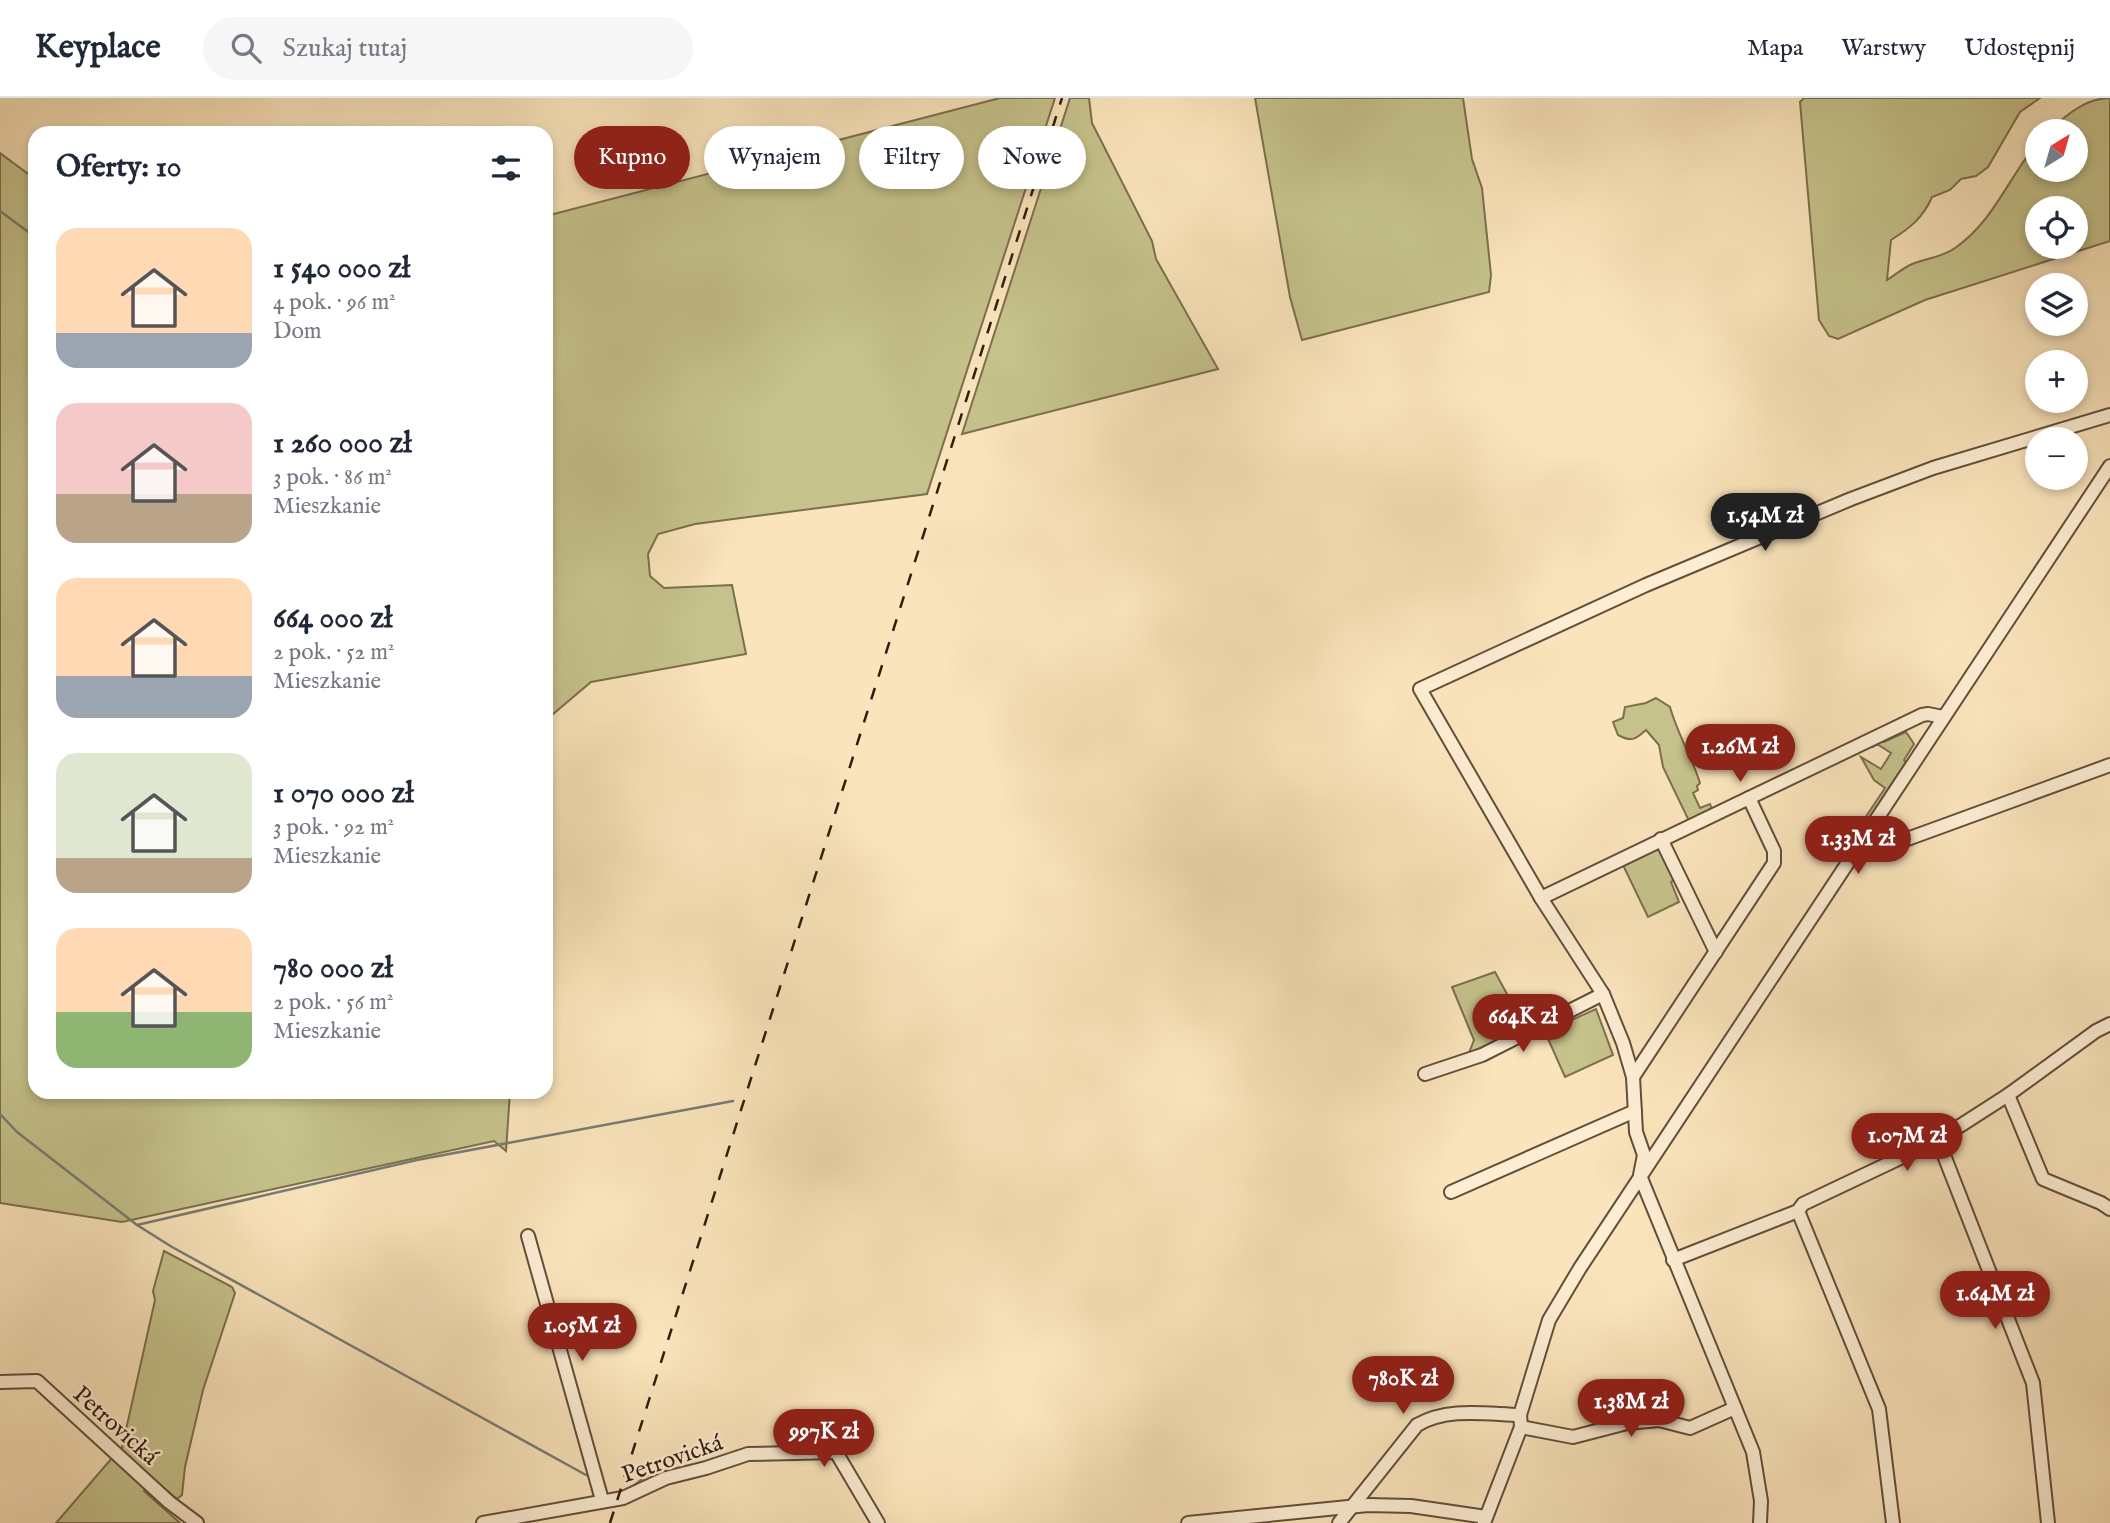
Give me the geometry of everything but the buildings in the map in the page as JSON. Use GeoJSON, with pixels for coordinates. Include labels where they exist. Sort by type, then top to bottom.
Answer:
{"type":"FeatureCollection","features":[{"type":"Feature","properties":{"kind":"street"},"geometry":{"type":"LineString","coordinates":[[1760,1523],[1761,1501],[1754,1452],[1640,1175],[1644,1155],[1636,1132],[1633,1077],[1623,1043],[1603,994],[1541,898],[1420,689],[1646,585],[1851,499],[1933,468],[2110,415]]}},
{"type":"Feature","properties":{"kind":"street"},"geometry":{"type":"LineString","coordinates":[[1188,1523],[1353,1507],[1410,1506],[1485,1520],[1521,1421],[1549,1320],[1640,1175],[2110,466]]}},
{"type":"Feature","properties":{"kind":"street"},"geometry":{"type":"LineString","coordinates":[[1541,898],[1922,715],[1943,717]]}},
{"type":"Feature","properties":{"kind":"street"},"geometry":{"type":"LineString","coordinates":[[1855,850],[1869,853],[2110,765]]}},
{"type":"Feature","properties":{"kind":"street"},"geometry":{"type":"LineString","coordinates":[[1633,1077],[1774,863],[1774,851],[1749,798]]}},
{"type":"Feature","properties":{"kind":"street"},"geometry":{"type":"LineString","coordinates":[[1661,839],[1716,952]]}},
{"type":"Feature","properties":{"kind":"street"},"geometry":{"type":"LineString","coordinates":[[1425,1074],[1482,1055],[1603,994]]}},
{"type":"Feature","properties":{"kind":"street"},"geometry":{"type":"LineString","coordinates":[[1673,1260],[1798,1211],[1803,1204],[1938,1140],[2110,1024]]}},
{"type":"Feature","properties":{"kind":"street"},"geometry":{"type":"LineString","coordinates":[[2008,1094],[2043,1179],[2110,1209]]}},
{"type":"Feature","properties":{"kind":"street"},"geometry":{"type":"LineString","coordinates":[[1451,1192],[1635,1111]]}},
{"type":"Feature","properties":{"kind":"street"},"geometry":{"type":"LineString","coordinates":[[1938,1140],[2033,1383],[2048,1523]]}},
{"type":"Feature","properties":{"kind":"street"},"geometry":{"type":"LineString","coordinates":[[1798,1211],[1879,1409],[1893,1523]]}},
{"type":"Feature","properties":{"kind":"street"},"geometry":{"type":"LineString","coordinates":[[528,1236],[602,1500]]}},
{"type":"Feature","properties":{"kind":"street","name":"Petrovická"},"geometry":{"type":"LineString","coordinates":[[0,1382],[37,1381],[169,1502],[197,1523]]}},
{"type":"Feature","properties":{"kind":"street"},"geometry":{"type":"LineString","coordinates":[[1339,1523],[1417,1425],[1433,1416],[1454,1413],[1521,1421],[1573,1437],[1627,1423],[1659,1420],[1690,1428],[1735,1408]]}},
{"type":"Feature","properties":{"kind":"street","name":"Petrovická"},"geometry":{"type":"LineString","coordinates":[[483,1523],[623,1498],[666,1478],[748,1454],[836,1452],[878,1523]]}},
{"type":"Feature","properties":{"kind":"shaded area"},"geometry":{"type":"Polygon","coordinates":[[[1000,98],[1055,98],[1046,126],[978,126],[978,189],[1026,189],[927,494],[695,524],[658,534],[648,554],[650,576],[664,588],[732,585],[746,654],[591,682],[553,714],[553,214],[650,189],[690,189],[690,179],[704,175],[704,189],[845,189],[845,138],[859,135],[859,189],[964,189],[964,126],[892,126],[1000,98]]]}},
{"type":"Feature","properties":{"kind":"shaded area"},"geometry":{"type":"Polygon","coordinates":[[[1070,98],[1089,98],[1092,123],[1152,241],[1156,259],[1218,369],[962,434],[1041,189],[1086,189],[1086,126],[1061,126],[1070,98]]]}},
{"type":"Feature","properties":{"kind":"shaded area"},"geometry":{"type":"Polygon","coordinates":[[[1255,98],[1463,98],[1472,159],[1482,188],[1491,275],[1489,292],[1302,340],[1290,297],[1255,98]]]}},
{"type":"Feature","properties":{"kind":"shaded area"},"geometry":{"type":"Polygon","coordinates":[[[1804,98],[2040,98],[2020,112],[1988,167],[1976,176],[1961,179],[1950,190],[1932,197],[1915,222],[1891,240],[1887,280],[1910,265],[1950,251],[1968,237],[1990,212],[2025,159],[2025,182],[2088,182],[2088,119],[2063,119],[2085,104],[2110,98],[2110,241],[2088,248],[2088,196],[2025,196],[2025,259],[2054,259],[1925,300],[1838,339],[1829,336],[1819,320],[1800,102],[1804,98]]]}},
{"type":"Feature","properties":{"kind":"shaded area"},"geometry":{"type":"Polygon","coordinates":[[[0,153],[28,174],[28,1099],[510,1099],[506,1151],[494,1141],[122,1222],[0,1203],[0,153]]]}},
{"type":"Feature","properties":{"kind":"shaded area"},"geometry":{"type":"Polygon","coordinates":[[[1656,698],[1670,707],[1693,764],[1700,783],[1698,790],[1693,793],[1700,808],[1710,804],[1712,809],[1689,821],[1663,767],[1659,745],[1646,730],[1633,739],[1618,735],[1613,722],[1623,718],[1625,707],[1656,698]]]}},
{"type":"Feature","properties":{"kind":"shaded area"},"geometry":{"type":"Polygon","coordinates":[[[1906,732],[1914,744],[1904,760],[1906,762],[1850,847],[1845,843],[1849,842],[1885,788],[1874,780],[1861,757],[1881,769],[1891,753],[1877,744],[1873,747],[1870,744],[1882,738],[1884,742],[1906,732]]]}},
{"type":"Feature","properties":{"kind":"shaded area"},"geometry":{"type":"Polygon","coordinates":[[[1659,847],[1676,879],[1671,882],[1679,902],[1648,917],[1622,863],[1659,847]]]}},
{"type":"Feature","properties":{"kind":"shaded area"},"geometry":{"type":"Polygon","coordinates":[[[1495,972],[1526,1029],[1469,1053],[1474,1040],[1452,987],[1495,972]]]}},
{"type":"Feature","properties":{"kind":"shaded area"},"geometry":{"type":"Polygon","coordinates":[[[1596,1009],[1613,1055],[1565,1077],[1545,1032],[1596,1009]]]}},
{"type":"Feature","properties":{"kind":"shaded area"},"geometry":{"type":"Polygon","coordinates":[[[164,1251],[232,1287],[235,1293],[203,1390],[185,1467],[182,1495],[177,1499],[121,1452],[155,1300],[153,1291],[164,1251]]]}},
{"type":"Feature","properties":{"kind":"shaded area"},"geometry":{"type":"Polygon","coordinates":[[[112,1458],[146,1488],[144,1491],[180,1523],[56,1523],[112,1458]]]}},
{"type":"Feature","properties":{"kind":"waterway"},"geometry":{"type":"LineString","coordinates":[[0,211],[28,232]]}},
{"type":"Feature","properties":{"kind":"waterway"},"geometry":{"type":"LineString","coordinates":[[137,1225],[417,1160],[733,1101]]}},
{"type":"Feature","properties":{"kind":"waterway"},"geometry":{"type":"LineString","coordinates":[[0,1114],[17,1132],[137,1225],[172,1247],[586,1475]]}},
{"type":"Feature","properties":{"kind":"waterway"},"geometry":{"type":"LineString","coordinates":[[631,1488],[650,1473]]}},
{"type":"Feature","properties":{"kind":"railway"},"geometry":{"type":"LineString","coordinates":[[610,1523],[1062,98]]}}]}
